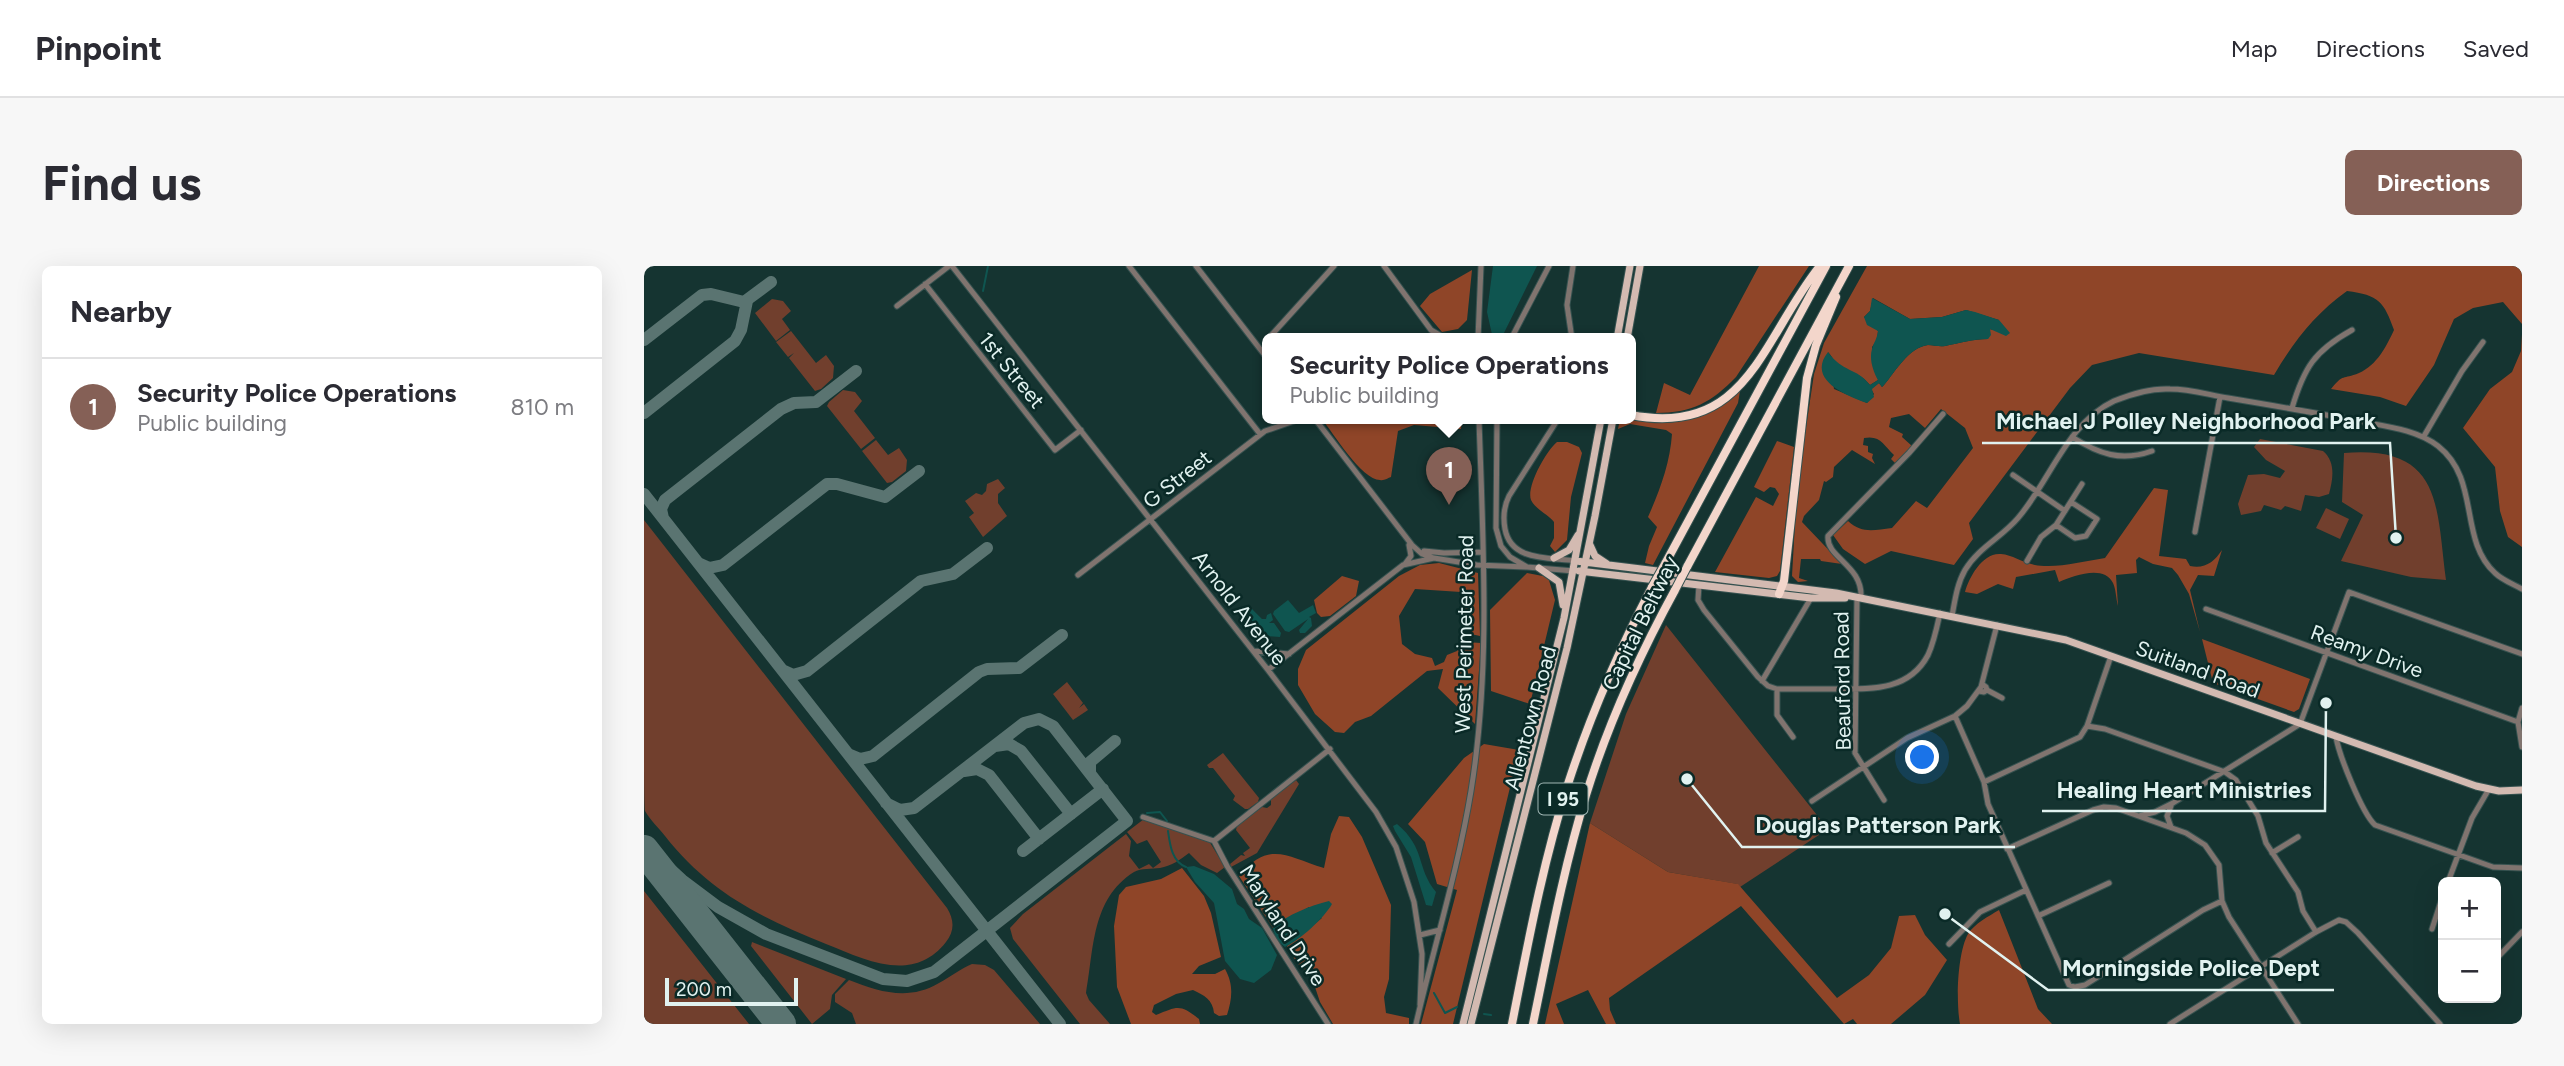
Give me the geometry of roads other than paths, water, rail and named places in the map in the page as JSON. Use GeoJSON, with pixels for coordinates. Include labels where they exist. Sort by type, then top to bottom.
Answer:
{"type":"FeatureCollection","features":[{"type":"Feature","properties":{"kind":"highway"},"geometry":{"type":"LineString","coordinates":[[1636,416],[1680,418],[1707,410],[1728,397],[1749,375],[1823,266]]}},
{"type":"Feature","properties":{"kind":"highway","name":"Capital Beltway"},"geometry":{"type":"LineString","coordinates":[[1512,1024],[1544,870],[1568,785],[1605,684],[1653,587],[1823,266]]}},
{"type":"Feature","properties":{"kind":"highway","name":"Capital Beltway"},"geometry":{"type":"LineString","coordinates":[[1533,1024],[1566,866],[1586,794],[1624,693],[1653,631],[1849,266]]}},
{"type":"Feature","properties":{"kind":"highway"},"geometry":{"type":"LineString","coordinates":[[1781,590],[1807,378],[1842,279]]}},
{"type":"Feature","properties":{"kind":"main road"},"geometry":{"type":"LineString","coordinates":[[1618,333],[1630,266]]}},
{"type":"Feature","properties":{"kind":"main road"},"geometry":{"type":"LineString","coordinates":[[1628,333],[1640,266]]}},
{"type":"Feature","properties":{"kind":"main road","name":"Allentown Road"},"geometry":{"type":"LineString","coordinates":[[1463,1024],[1487,942],[1543,718],[1576,561],[1600,424]]}},
{"type":"Feature","properties":{"kind":"main road","name":"Allentown Road"},"geometry":{"type":"LineString","coordinates":[[1543,718],[1579,595],[1612,424]]}},
{"type":"Feature","properties":{"kind":"main road"},"geometry":{"type":"LineString","coordinates":[[1554,558],[1570,548],[1582,525]]}},
{"type":"Feature","properties":{"kind":"main road"},"geometry":{"type":"LineString","coordinates":[[1589,544],[1595,556],[1610,566]]}},
{"type":"Feature","properties":{"kind":"main road","name":"Suitland Road"},"geometry":{"type":"LineString","coordinates":[[1576,561],[1600,573],[1699,585],[1859,597],[2066,640],[2489,789],[2522,790]]}},
{"type":"Feature","properties":{"kind":"main road","name":"Suitland Road"},"geometry":{"type":"LineString","coordinates":[[1574,571],[1585,567],[1610,566],[1781,590],[1811,598],[1859,597]]}},
{"type":"Feature","properties":{"kind":"main road"},"geometry":{"type":"LineString","coordinates":[[1539,568],[1555,577],[1561,585],[1564,618]]}},
{"type":"Feature","properties":{"kind":"main road"},"geometry":{"type":"LineString","coordinates":[[1579,595],[1590,579],[1600,573]]}},
{"type":"Feature","properties":{"kind":"main road","name":"Allentown Road"},"geometry":{"type":"LineString","coordinates":[[1471,1024],[1487,942]]}},
{"type":"Feature","properties":{"kind":"street"},"geometry":{"type":"LineString","coordinates":[[897,306],[950,266]]}},
{"type":"Feature","properties":{"kind":"street","name":"Arnold Avenue"},"geometry":{"type":"LineString","coordinates":[[950,266],[1151,519],[1369,801],[1396,847],[1410,886],[1420,935],[1420,1004]]}},
{"type":"Feature","properties":{"kind":"street"},"geometry":{"type":"LineString","coordinates":[[1129,266],[1260,434]]}},
{"type":"Feature","properties":{"kind":"street"},"geometry":{"type":"LineString","coordinates":[[1196,266],[1262,351]]}},
{"type":"Feature","properties":{"kind":"street"},"geometry":{"type":"LineString","coordinates":[[1274,333],[1334,266]]}},
{"type":"Feature","properties":{"kind":"street"},"geometry":{"type":"LineString","coordinates":[[1384,266],[1431,330],[1437,333]]}},
{"type":"Feature","properties":{"kind":"street"},"geometry":{"type":"LineString","coordinates":[[1477,333],[1481,266]]}},
{"type":"Feature","properties":{"kind":"street"},"geometry":{"type":"LineString","coordinates":[[1514,333],[1549,266]]}},
{"type":"Feature","properties":{"kind":"street"},"geometry":{"type":"LineString","coordinates":[[1571,333],[1567,305],[1573,266]]}},
{"type":"Feature","properties":{"kind":"street","name":"1st Street"},"geometry":{"type":"LineString","coordinates":[[925,284],[1055,450],[1081,430]]}},
{"type":"Feature","properties":{"kind":"street"},"geometry":{"type":"LineString","coordinates":[[2292,408],[2301,378],[2311,362],[2323,349],[2352,330]]}},
{"type":"Feature","properties":{"kind":"street"},"geometry":{"type":"LineString","coordinates":[[2424,436],[2462,371],[2483,342]]}},
{"type":"Feature","properties":{"kind":"street"},"geometry":{"type":"LineString","coordinates":[[1952,616],[1960,582],[1967,568],[1986,546],[2016,521],[2082,424],[2103,407],[2143,392],[2170,389],[2292,408],[2424,436],[2447,454],[2466,486],[2477,545],[2488,566],[2502,579],[2522,589]]}},
{"type":"Feature","properties":{"kind":"street"},"geometry":{"type":"LineString","coordinates":[[2195,532],[2220,397]]}},
{"type":"Feature","properties":{"kind":"street"},"geometry":{"type":"LineString","coordinates":[[1859,597],[1858,579],[1830,547],[1828,536],[1943,414]]}},
{"type":"Feature","properties":{"kind":"street","name":"G Street"},"geometry":{"type":"LineString","coordinates":[[1078,575],[1260,434],[1287,424]]}},
{"type":"Feature","properties":{"kind":"street"},"geometry":{"type":"LineString","coordinates":[[1319,424],[1415,546],[1434,558]]}},
{"type":"Feature","properties":{"kind":"street","name":"West Perimeter Road"},"geometry":{"type":"LineString","coordinates":[[1420,1004],[1462,839],[1476,754],[1482,681],[1484,565],[1479,424]]}},
{"type":"Feature","properties":{"kind":"street"},"geometry":{"type":"LineString","coordinates":[[1496,424],[1498,538],[1506,553],[1527,567]]}},
{"type":"Feature","properties":{"kind":"street"},"geometry":{"type":"LineString","coordinates":[[1555,424],[1509,496],[1504,517],[1507,537],[1516,550],[1527,555],[1576,561]]}},
{"type":"Feature","properties":{"kind":"street"},"geometry":{"type":"LineString","coordinates":[[2073,437],[2093,450],[2115,457],[2136,456],[2152,451]]}},
{"type":"Feature","properties":{"kind":"street"},"geometry":{"type":"LineString","coordinates":[[2013,475],[2065,511]]}},
{"type":"Feature","properties":{"kind":"street"},"geometry":{"type":"LineString","coordinates":[[2027,561],[2041,537],[2056,525],[2082,484]]}},
{"type":"Feature","properties":{"kind":"street"},"geometry":{"type":"LineString","coordinates":[[2056,525],[2075,538],[2086,536],[2097,519],[2071,502]]}},
{"type":"Feature","properties":{"kind":"street"},"geometry":{"type":"LineString","coordinates":[[1269,670],[1403,565],[1411,556],[1406,535]]}},
{"type":"Feature","properties":{"kind":"street"},"geometry":{"type":"LineString","coordinates":[[1415,546],[1431,552],[1483,552]]}},
{"type":"Feature","properties":{"kind":"street"},"geometry":{"type":"LineString","coordinates":[[1411,563],[1415,546]]}},
{"type":"Feature","properties":{"kind":"street"},"geometry":{"type":"LineString","coordinates":[[1403,565],[1434,558],[1484,565],[1574,571]]}},
{"type":"Feature","properties":{"kind":"street"},"geometry":{"type":"LineString","coordinates":[[1699,585],[1698,597],[1701,606],[1762,681],[1777,689],[1890,686],[1911,676],[1928,655],[1940,613]]}},
{"type":"Feature","properties":{"kind":"street"},"geometry":{"type":"LineString","coordinates":[[2139,816],[2149,815],[2173,803],[2300,724],[2349,592],[2522,654]]}},
{"type":"Feature","properties":{"kind":"street","name":"Beauford Road"},"geometry":{"type":"LineString","coordinates":[[1859,597],[1855,752],[1884,800]]}},
{"type":"Feature","properties":{"kind":"street"},"geometry":{"type":"LineString","coordinates":[[1762,681],[1811,598]]}},
{"type":"Feature","properties":{"kind":"street","name":"Reamy Drive"},"geometry":{"type":"LineString","coordinates":[[2206,609],[2518,722]]}},
{"type":"Feature","properties":{"kind":"street"},"geometry":{"type":"LineString","coordinates":[[1812,801],[1913,734],[1955,716],[1967,706],[1980,688],[1997,625]]}},
{"type":"Feature","properties":{"kind":"street"},"geometry":{"type":"LineString","coordinates":[[1254,651],[1289,654]]}},
{"type":"Feature","properties":{"kind":"street"},"geometry":{"type":"LineString","coordinates":[[1984,782],[2073,741],[2087,726],[2111,656]]}},
{"type":"Feature","properties":{"kind":"street"},"geometry":{"type":"LineString","coordinates":[[1980,688],[2002,698]]}},
{"type":"Feature","properties":{"kind":"street"},"geometry":{"type":"LineString","coordinates":[[1777,689],[1777,715],[1793,737]]}},
{"type":"Feature","properties":{"kind":"street"},"geometry":{"type":"LineString","coordinates":[[2522,708],[2518,722],[2522,747]]}},
{"type":"Feature","properties":{"kind":"street"},"geometry":{"type":"LineString","coordinates":[[1955,716],[1984,782],[1988,804],[2067,983],[2075,987],[2089,983],[2203,910],[2222,901]]}},
{"type":"Feature","properties":{"kind":"street"},"geometry":{"type":"LineString","coordinates":[[2087,726],[2105,729],[2225,772],[2236,780],[2258,816],[2264,837],[2298,892],[2303,911],[2316,932]]}},
{"type":"Feature","properties":{"kind":"street"},"geometry":{"type":"LineString","coordinates":[[2336,737],[2371,821],[2493,867],[2522,868]]}},
{"type":"Feature","properties":{"kind":"street"},"geometry":{"type":"LineString","coordinates":[[1143,817],[1214,841],[1330,749]]}},
{"type":"Feature","properties":{"kind":"street"},"geometry":{"type":"LineString","coordinates":[[2450,877],[2472,818],[2489,789]]}},
{"type":"Feature","properties":{"kind":"street"},"geometry":{"type":"LineString","coordinates":[[2171,827],[2167,816],[2173,803]]}},
{"type":"Feature","properties":{"kind":"street"},"geometry":{"type":"LineString","coordinates":[[2007,849],[2099,808],[2116,808],[2199,839],[2219,865],[2222,901],[2229,917],[2295,1023]]}},
{"type":"Feature","properties":{"kind":"street"},"geometry":{"type":"LineString","coordinates":[[2273,853],[2298,838]]}},
{"type":"Feature","properties":{"kind":"street","name":"Maryland Drive"},"geometry":{"type":"LineString","coordinates":[[1214,841],[1227,866],[1328,1024]]}},
{"type":"Feature","properties":{"kind":"street"},"geometry":{"type":"LineString","coordinates":[[2038,916],[2109,883]]}},
{"type":"Feature","properties":{"kind":"street"},"geometry":{"type":"LineString","coordinates":[[1949,944],[1980,912],[2026,890]]}},
{"type":"Feature","properties":{"kind":"street"},"geometry":{"type":"LineString","coordinates":[[2432,929],[2438,910]]}},
{"type":"Feature","properties":{"kind":"street"},"geometry":{"type":"LineString","coordinates":[[2170,1024],[2339,920],[2346,922],[2440,1024]]}},
{"type":"Feature","properties":{"kind":"street"},"geometry":{"type":"LineString","coordinates":[[1420,935],[1440,930]]}},
{"type":"Feature","properties":{"kind":"street"},"geometry":{"type":"LineString","coordinates":[[2501,954],[2522,932]]}},
{"type":"Feature","properties":{"kind":"street"},"geometry":{"type":"LineString","coordinates":[[1416,1024],[1420,1004]]}},
{"type":"Feature","properties":{"kind":"water"},"geometry":{"type":"Polygon","coordinates":[[[1493,266],[1537,266],[1504,333],[1492,333],[1487,312],[1493,266]]]}},
{"type":"Feature","properties":{"kind":"water"},"geometry":{"type":"Polygon","coordinates":[[[1872,298],[1910,319],[1942,317],[1966,310],[1975,312],[1999,320],[2010,333],[2006,336],[1990,329],[1991,335],[1988,339],[1921,347],[1903,361],[1882,387],[1879,383],[1872,389],[1874,397],[1867,403],[1840,391],[1825,379],[1822,371],[1828,352],[1870,385],[1878,380],[1871,357],[1878,331],[1867,325],[1864,317],[1870,311],[1872,298]]]}},
{"type":"Feature","properties":{"kind":"water"},"geometry":{"type":"Polygon","coordinates":[[[1288,600],[1299,613],[1313,605],[1316,613],[1309,617],[1312,626],[1305,633],[1300,633],[1299,630],[1308,619],[1289,632],[1285,631],[1273,614],[1288,600]]]}},
{"type":"Feature","properties":{"kind":"water"},"geometry":{"type":"Polygon","coordinates":[[[1252,609],[1262,619],[1266,619],[1271,613],[1273,620],[1269,623],[1274,623],[1281,633],[1280,637],[1267,636],[1266,632],[1255,630],[1255,623],[1249,620],[1246,612],[1252,609]]]}},
{"type":"Feature","properties":{"kind":"water"},"geometry":{"type":"Polygon","coordinates":[[[1397,824],[1413,841],[1426,875],[1436,892],[1432,906],[1426,905],[1411,857],[1393,826],[1397,824]]]}},
{"type":"Feature","properties":{"kind":"water"},"geometry":{"type":"Polygon","coordinates":[[[1194,866],[1214,874],[1232,889],[1237,904],[1244,909],[1249,919],[1262,928],[1277,955],[1271,970],[1254,983],[1240,979],[1225,961],[1214,903],[1195,882],[1186,867],[1194,866]]]}},
{"type":"Feature","properties":{"kind":"water"},"geometry":{"type":"Polygon","coordinates":[[[1329,901],[1332,904],[1328,910],[1304,934],[1285,947],[1279,941],[1273,928],[1279,923],[1300,911],[1329,901]]]}},
{"type":"Feature","properties":{"kind":"waterway"},"geometry":{"type":"LineString","coordinates":[[983,291],[988,266]]}},
{"type":"Feature","properties":{"kind":"waterway"},"geometry":{"type":"LineString","coordinates":[[1147,813],[1160,812],[1167,821]]}},
{"type":"Feature","properties":{"kind":"waterway"},"geometry":{"type":"LineString","coordinates":[[1168,831],[1175,857],[1186,867]]}},
{"type":"Feature","properties":{"kind":"waterway"},"geometry":{"type":"LineString","coordinates":[[1434,993],[1445,1013],[1457,1007]]}},
{"type":"Feature","properties":{"kind":"waterway"},"geometry":{"type":"LineString","coordinates":[[1484,1014],[1491,1015]]}},
{"type":"Feature","properties":{"kind":"place","name":"Security Police Operations"},"geometry":{"type":"Point","coordinates":[1449,505]}},
{"type":"Feature","properties":{"kind":"place","name":"Michael J Polley Neighborhood Park"},"geometry":{"type":"Point","coordinates":[2396,538]}},
{"type":"Feature","properties":{"kind":"place","name":"Healing Heart Ministries"},"geometry":{"type":"Point","coordinates":[2326,703]}},
{"type":"Feature","properties":{"kind":"place","name":"Douglas Patterson Park"},"geometry":{"type":"Point","coordinates":[1687,779]}},
{"type":"Feature","properties":{"kind":"place","name":"Morningside Police Dept"},"geometry":{"type":"Point","coordinates":[1945,914]}}]}
